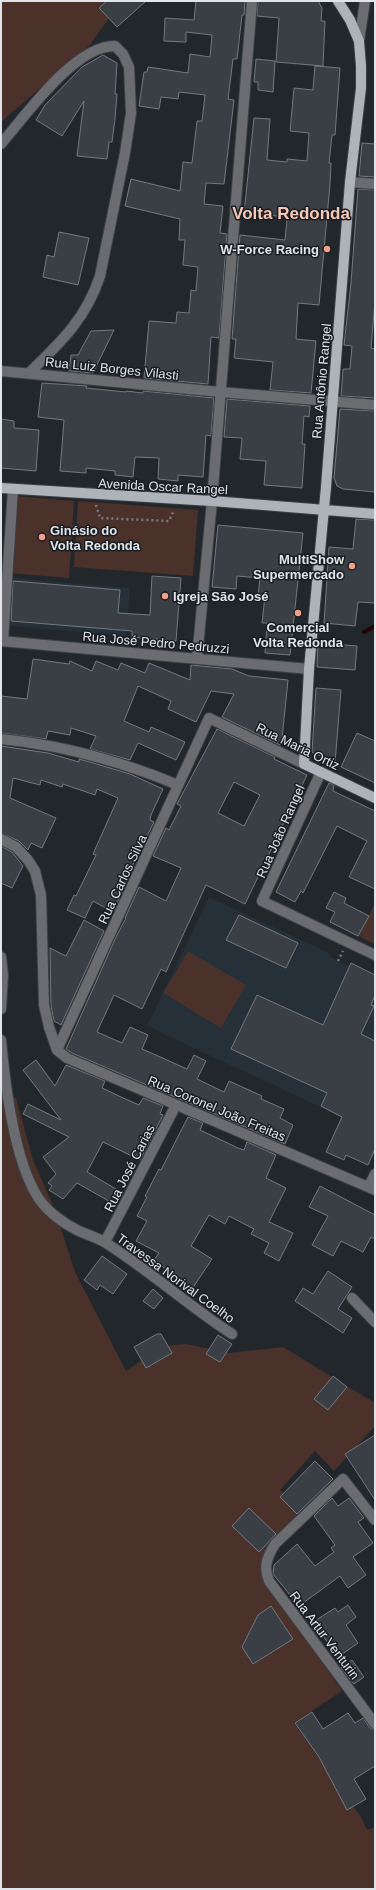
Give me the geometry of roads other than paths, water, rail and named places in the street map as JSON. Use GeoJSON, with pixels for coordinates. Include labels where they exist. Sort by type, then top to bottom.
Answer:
{"type":"FeatureCollection","features":[{"type":"Feature","properties":{"kind":"main road"},"geometry":{"type":"LineString","coordinates":[[338,1],[350,20],[359,41]]}},
{"type":"Feature","properties":{"kind":"main road","name":"Rua Antônio Rangel"},"geometry":{"type":"LineString","coordinates":[[304,764],[309,669],[350,182],[361,88],[359,41]]}},
{"type":"Feature","properties":{"kind":"main road","name":"Avenida Oscar Rangel"},"geometry":{"type":"LineString","coordinates":[[1,488],[93,495],[212,501],[375,514]]}},
{"type":"Feature","properties":{"kind":"main road","name":"Rua Maria Ortiz"},"geometry":{"type":"LineString","coordinates":[[304,764],[375,798]]}},
{"type":"Feature","properties":{"kind":"street"},"geometry":{"type":"LineString","coordinates":[[197,658],[212,501],[252,1]]}},
{"type":"Feature","properties":{"kind":"street","name":"Rua Antônio Rangel"},"geometry":{"type":"LineString","coordinates":[[359,41],[364,1]]}},
{"type":"Feature","properties":{"kind":"street"},"geometry":{"type":"LineString","coordinates":[[1,144],[46,91],[71,66],[90,52],[105,46],[115,46],[123,54],[129,67],[131,113],[119,183],[100,276],[94,294],[73,328],[29,373]]}},
{"type":"Feature","properties":{"kind":"street"},"geometry":{"type":"LineString","coordinates":[[350,182],[375,184]]}},
{"type":"Feature","properties":{"kind":"street","name":"Rua Luiz Borges Vilasti"},"geometry":{"type":"LineString","coordinates":[[1,370],[220,392],[375,405]]}},
{"type":"Feature","properties":{"kind":"street"},"geometry":{"type":"LineString","coordinates":[[2,641],[13,489]]}},
{"type":"Feature","properties":{"kind":"street","name":"Rua José Pedro Pedruzzi"},"geometry":{"type":"LineString","coordinates":[[2,641],[309,669]]}},
{"type":"Feature","properties":{"kind":"street","name":"Rua Maria Ortiz"},"geometry":{"type":"LineString","coordinates":[[209,718],[304,764]]}},
{"type":"Feature","properties":{"kind":"street","name":"Rua Carlos Silva"},"geometry":{"type":"LineString","coordinates":[[57,1050],[209,718]]}},
{"type":"Feature","properties":{"kind":"street"},"geometry":{"type":"LineString","coordinates":[[1,739],[69,750],[157,776],[178,785]]}},
{"type":"Feature","properties":{"kind":"street","name":"Rua João Rangel"},"geometry":{"type":"LineString","coordinates":[[321,772],[262,901],[375,955]]}},
{"type":"Feature","properties":{"kind":"street"},"geometry":{"type":"LineString","coordinates":[[1,840],[16,847],[28,860],[35,871],[41,895],[44,1005],[48,1027],[57,1050]]}},
{"type":"Feature","properties":{"kind":"street"},"geometry":{"type":"LineString","coordinates":[[1,957],[3,975],[1,1009]]}},
{"type":"Feature","properties":{"kind":"street","name":"Travessa Norival Coelho"},"geometry":{"type":"LineString","coordinates":[[1,1040],[14,1128],[25,1171],[39,1198],[52,1213],[77,1230],[105,1242],[198,1312],[232,1334]]}},
{"type":"Feature","properties":{"kind":"street","name":"Rua Coronel João Freitas"},"geometry":{"type":"LineString","coordinates":[[57,1050],[67,1058],[372,1188]]}},
{"type":"Feature","properties":{"kind":"street","name":"Rua José Carias"},"geometry":{"type":"LineString","coordinates":[[105,1242],[176,1105]]}},
{"type":"Feature","properties":{"kind":"street"},"geometry":{"type":"LineString","coordinates":[[372,1188],[375,1174]]}},
{"type":"Feature","properties":{"kind":"street"},"geometry":{"type":"LineString","coordinates":[[352,1298],[375,1322]]}},
{"type":"Feature","properties":{"kind":"street","name":"Rua Artur Venturin"},"geometry":{"type":"LineString","coordinates":[[375,1520],[343,1479],[289,1530],[268,1554],[266,1573],[269,1581],[375,1724]]}},
{"type":"Feature","properties":{"kind":"waterway"},"geometry":{"type":"LineString","coordinates":[[364,632],[375,626]]}},
{"type":"Feature","properties":{"kind":"place","name":"W-Force Racing"},"geometry":{"type":"Point","coordinates":[327,249]}},
{"type":"Feature","properties":{"kind":"place","name":"Ginásio do Volta Redonda"},"geometry":{"type":"Point","coordinates":[42,537]}},
{"type":"Feature","properties":{"kind":"place","name":"MultiShow Supermercado"},"geometry":{"type":"Point","coordinates":[352,566]}},
{"type":"Feature","properties":{"kind":"place","name":"Igreja São José"},"geometry":{"type":"Point","coordinates":[165,596]}},
{"type":"Feature","properties":{"kind":"place","name":"Comercial Volta Redonda"},"geometry":{"type":"Point","coordinates":[298,613]}},
{"type":"Feature","properties":{"kind":"district","name":"Volta Redonda"},"geometry":{"type":"Point","coordinates":[291,213]}}]}
